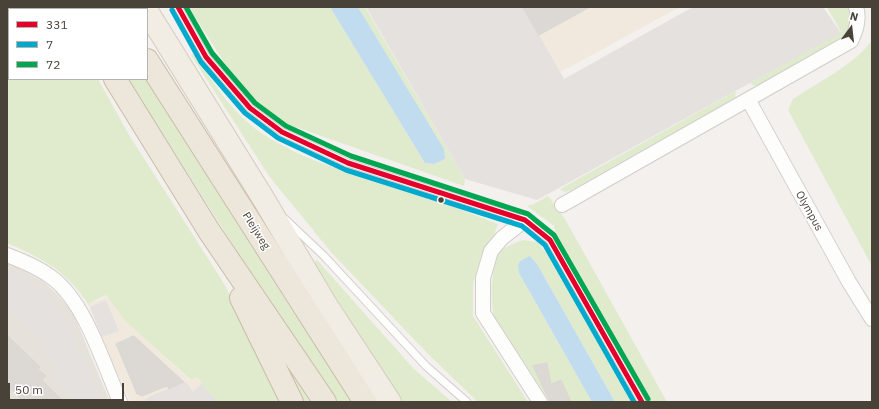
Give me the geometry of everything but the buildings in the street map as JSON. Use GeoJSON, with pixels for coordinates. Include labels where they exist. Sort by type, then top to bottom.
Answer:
{"type":"FeatureCollection","features":[{"type":"Feature","properties":{"kind":"highway","name":"Pleijweg"},"geometry":{"type":"LineString","coordinates":[[148,62],[366,402]]}},
{"type":"Feature","properties":{"kind":"highway"},"geometry":{"type":"LineString","coordinates":[[116,80],[209,231],[325,402]]}},
{"type":"Feature","properties":{"kind":"highway"},"geometry":{"type":"LineString","coordinates":[[209,231],[292,402]]}},
{"type":"Feature","properties":{"kind":"main road","name":"Pleijweg"},"geometry":{"type":"LineString","coordinates":[[148,12],[263,198],[325,303],[390,402]]}},
{"type":"Feature","properties":{"kind":"street"},"geometry":{"type":"LineString","coordinates":[[562,205],[749,101],[851,41],[856,30],[858,14],[856,7]]}},
{"type":"Feature","properties":{"kind":"street","name":"Olympus"},"geometry":{"type":"LineString","coordinates":[[749,101],[848,282],[872,319]]}},
{"type":"Feature","properties":{"kind":"street"},"geometry":{"type":"LineString","coordinates":[[524,220],[502,238],[491,251],[483,278],[483,313],[540,402]]}},
{"type":"Feature","properties":{"kind":"street"},"geometry":{"type":"LineString","coordinates":[[7,255],[31,265],[51,277],[67,291],[79,307],[120,402]]}},
{"type":"Feature","properties":{"kind":"lane"},"geometry":{"type":"LineString","coordinates":[[178,7],[206,57],[225,80],[250,108],[282,132],[348,163],[524,220],[550,240],[642,402]]}},
{"type":"Feature","properties":{"kind":"lane","name":"Pleijweg"},"geometry":{"type":"LineString","coordinates":[[263,198],[324,256],[426,366],[467,402]]}},
{"type":"Feature","properties":{"kind":"shaded area"},"geometry":{"type":"Polygon","coordinates":[[[366,7],[523,7],[564,79],[693,7],[823,7],[841,33],[537,200],[465,179],[366,7]]]}},
{"type":"Feature","properties":{"kind":"shaded area"},"geometry":{"type":"Polygon","coordinates":[[[517,7],[680,7],[555,75],[517,7]]]}},
{"type":"Feature","properties":{"kind":"shaded area"},"geometry":{"type":"Polygon","coordinates":[[[7,262],[43,281],[69,308],[76,320],[110,402],[7,402],[7,262]]]}},
{"type":"Feature","properties":{"kind":"shaded area"},"geometry":{"type":"Polygon","coordinates":[[[7,271],[22,277],[38,287],[51,298],[62,313],[73,333],[102,402],[71,402],[41,337],[38,339],[26,324],[7,310],[7,271]]]}},
{"type":"Feature","properties":{"kind":"shaded area"},"geometry":{"type":"Polygon","coordinates":[[[106,295],[125,321],[190,380],[197,377],[222,402],[130,402],[88,304],[104,298],[106,295]]]}},
{"type":"Feature","properties":{"kind":"shaded area"},"geometry":{"type":"Polygon","coordinates":[[[106,300],[119,331],[102,337],[90,307],[106,300]]]}},
{"type":"Feature","properties":{"kind":"shaded area"},"geometry":{"type":"Polygon","coordinates":[[[186,382],[193,392],[201,384],[219,402],[146,402],[145,399],[157,393],[186,382]]]}},
{"type":"Feature","properties":{"kind":"green space"},"geometry":{"type":"Polygon","coordinates":[[[7,7],[58,8],[8,8],[7,44],[7,7]]]}},
{"type":"Feature","properties":{"kind":"green space"},"geometry":{"type":"Polygon","coordinates":[[[189,7],[330,7],[425,163],[434,164],[445,159],[444,149],[358,7],[365,7],[465,179],[464,186],[287,124],[257,105],[243,92],[189,7]]]}},
{"type":"Feature","properties":{"kind":"green space"},"geometry":{"type":"Polygon","coordinates":[[[827,7],[849,7],[851,19],[845,35],[757,86],[752,85],[750,83],[841,32],[827,7]]]}},
{"type":"Feature","properties":{"kind":"green space"},"geometry":{"type":"Polygon","coordinates":[[[872,40],[872,266],[788,110],[793,99],[847,64],[866,48],[872,40]]]}},
{"type":"Feature","properties":{"kind":"green space"},"geometry":{"type":"Polygon","coordinates":[[[195,54],[214,84],[228,102],[253,127],[269,138],[306,157],[428,198],[498,224],[493,237],[482,253],[473,284],[473,316],[528,402],[478,402],[428,354],[331,252],[269,176],[191,55],[195,54]]]}},
{"type":"Feature","properties":{"kind":"green space"},"geometry":{"type":"Polygon","coordinates":[[[7,59],[8,80],[99,80],[129,135],[223,282],[287,402],[219,402],[201,384],[202,383],[197,377],[191,380],[125,321],[106,295],[88,304],[71,283],[53,267],[31,254],[7,243],[7,59]]]}},
{"type":"Feature","properties":{"kind":"green space"},"geometry":{"type":"Polygon","coordinates":[[[129,80],[147,80],[290,307],[357,402],[336,402],[276,313],[129,80]]]}},
{"type":"Feature","properties":{"kind":"green space"},"geometry":{"type":"Polygon","coordinates":[[[736,91],[735,98],[570,191],[564,192],[560,189],[736,91]]]}},
{"type":"Feature","properties":{"kind":"green space"},"geometry":{"type":"Polygon","coordinates":[[[548,196],[565,219],[667,402],[650,402],[555,232],[554,226],[527,206],[534,204],[548,196]]]}},
{"type":"Feature","properties":{"kind":"green space"},"geometry":{"type":"Polygon","coordinates":[[[522,240],[537,242],[551,258],[633,402],[615,402],[537,264],[531,257],[519,273],[592,402],[550,402],[494,317],[492,284],[494,266],[502,250],[522,240]]]}},
{"type":"Feature","properties":{"kind":"green space"},"geometry":{"type":"Polygon","coordinates":[[[317,260],[414,369],[452,402],[400,402],[314,262],[317,260]]]}},
{"type":"Feature","properties":{"kind":"green space"},"geometry":{"type":"Polygon","coordinates":[[[262,326],[311,402],[299,402],[262,326]]]}},
{"type":"Feature","properties":{"kind":"water"},"geometry":{"type":"Polygon","coordinates":[[[330,7],[358,7],[444,149],[445,159],[434,164],[425,163],[330,7]]]}},
{"type":"Feature","properties":{"kind":"water"},"geometry":{"type":"Polygon","coordinates":[[[530,256],[537,264],[615,402],[592,402],[519,273],[518,265],[520,261],[530,256]]]}},
{"type":"Feature","properties":{"kind":"transit line","name":"331"},"geometry":{"type":"LineString","coordinates":[[178,7],[206,57],[250,108],[282,132],[348,163],[525,220],[550,240],[642,402]]}},
{"type":"Feature","properties":{"kind":"transit line","name":"72"},"geometry":{"type":"LineString","coordinates":[[186,7],[212,53],[255,103],[286,126],[351,156],[528,214],[554,235],[648,399]]}},
{"type":"Feature","properties":{"kind":"transit line","name":"7"},"geometry":{"type":"LineString","coordinates":[[172,10],[201,62],[245,113],[278,138],[346,170],[522,226],[545,245],[634,402]]}}]}
